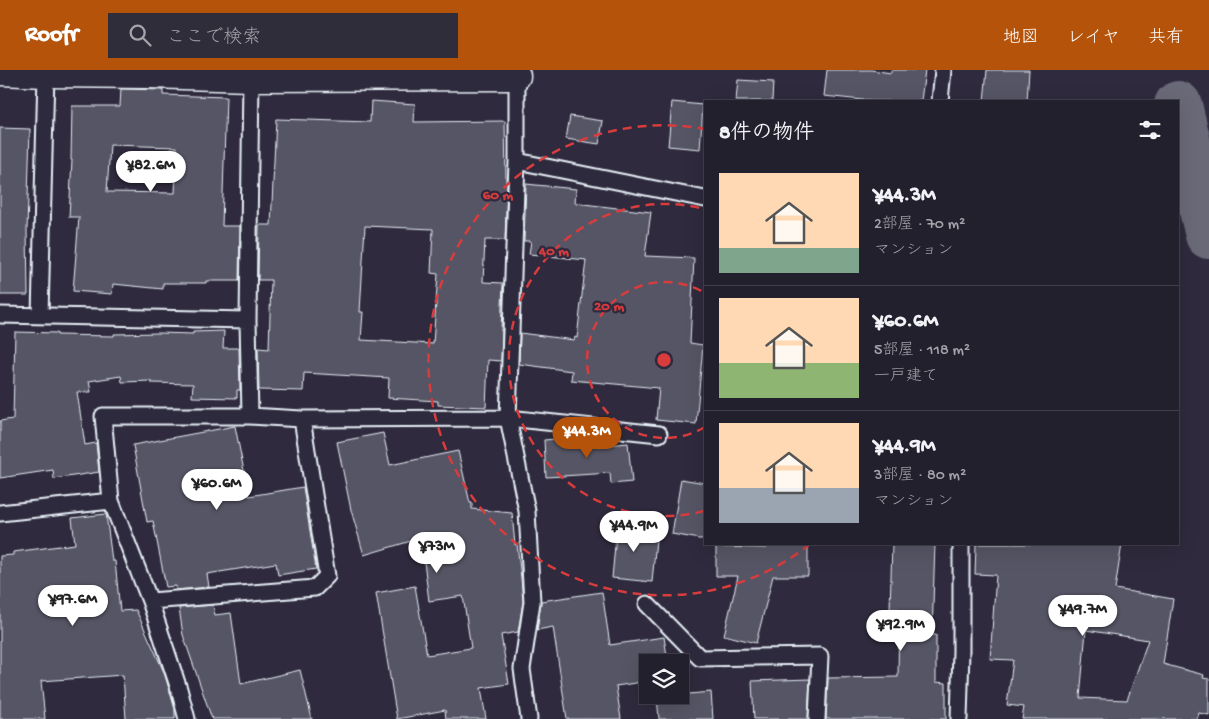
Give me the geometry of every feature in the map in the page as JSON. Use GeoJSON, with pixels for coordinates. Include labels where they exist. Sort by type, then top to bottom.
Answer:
{"type":"FeatureCollection","features":[{"type":"Feature","properties":{"kind":"street"},"geometry":{"type":"LineString","coordinates":[[0,72],[148,72],[250,78],[352,73],[516,73]]}},
{"type":"Feature","properties":{"kind":"lane"},"geometry":{"type":"LineString","coordinates":[[940,100],[943,70]]}},
{"type":"Feature","properties":{"kind":"lane"},"geometry":{"type":"LineString","coordinates":[[40,316],[46,73]]}},
{"type":"Feature","properties":{"kind":"lane"},"geometry":{"type":"LineString","coordinates":[[516,73],[518,161],[508,418],[527,512],[532,602],[522,669],[529,719]]}},
{"type":"Feature","properties":{"kind":"lane"},"geometry":{"type":"LineString","coordinates":[[250,78],[248,320],[250,416]]}},
{"type":"Feature","properties":{"kind":"lane"},"geometry":{"type":"LineString","coordinates":[[518,161],[704,199]]}},
{"type":"Feature","properties":{"kind":"lane"},"geometry":{"type":"LineString","coordinates":[[0,315],[248,320]]}},
{"type":"Feature","properties":{"kind":"lane"},"geometry":{"type":"LineString","coordinates":[[187,719],[180,689],[150,602],[111,501],[103,416],[508,418],[659,434]]}},
{"type":"Feature","properties":{"kind":"lane"},"geometry":{"type":"LineString","coordinates":[[150,602],[315,588],[327,576],[302,418]]}},
{"type":"Feature","properties":{"kind":"lane"},"geometry":{"type":"LineString","coordinates":[[0,513],[111,501]]}},
{"type":"Feature","properties":{"kind":"lane"},"geometry":{"type":"LineString","coordinates":[[959,719],[961,545]]}},
{"type":"Feature","properties":{"kind":"lane"},"geometry":{"type":"LineString","coordinates":[[647,604],[700,658],[820,656],[817,719]]}},
{"type":"Feature","properties":{"kind":"building"},"geometry":{"type":"Polygon","coordinates":[[[827,70],[871,70],[891,73],[891,70],[925,70],[921,100],[862,100],[824,96],[827,70]]]}},
{"type":"Feature","properties":{"kind":"building"},"geometry":{"type":"Polygon","coordinates":[[[987,70],[1029,70],[1027,100],[984,100],[987,70]]]}},
{"type":"Feature","properties":{"kind":"building"},"geometry":{"type":"Polygon","coordinates":[[[738,80],[773,82],[772,100],[736,100],[738,80]]]}},
{"type":"Feature","properties":{"kind":"building"},"geometry":{"type":"Polygon","coordinates":[[[121,89],[163,90],[163,95],[226,97],[222,226],[240,226],[239,281],[163,283],[163,289],[113,284],[112,294],[73,291],[79,217],[69,217],[72,106],[120,106],[121,89]],[[110,145],[107,192],[175,193],[177,147],[110,145]]]}},
{"type":"Feature","properties":{"kind":"building"},"geometry":{"type":"Polygon","coordinates":[[[371,101],[415,104],[414,122],[505,121],[507,182],[505,240],[485,240],[483,282],[503,283],[501,361],[488,360],[486,407],[438,405],[438,401],[388,398],[389,378],[304,373],[303,391],[259,390],[258,348],[269,349],[271,280],[258,280],[259,225],[271,225],[276,119],[370,122],[371,101]],[[365,226],[360,312],[363,312],[361,340],[433,344],[438,274],[431,273],[433,229],[365,226]]]}},
{"type":"Feature","properties":{"kind":"building"},"geometry":{"type":"Polygon","coordinates":[[[672,102],[703,105],[700,149],[668,146],[672,102]]]}},
{"type":"Feature","properties":{"kind":"building"},"geometry":{"type":"Polygon","coordinates":[[[570,116],[603,121],[599,144],[566,139],[570,116]]]}},
{"type":"Feature","properties":{"kind":"building"},"geometry":{"type":"Polygon","coordinates":[[[0,128],[30,129],[27,231],[28,295],[0,295],[0,128]]]}},
{"type":"Feature","properties":{"kind":"building"},"geometry":{"type":"Polygon","coordinates":[[[526,184],[576,189],[575,203],[651,212],[645,256],[694,258],[690,343],[703,345],[696,424],[656,420],[659,388],[571,380],[572,371],[519,364],[520,333],[574,340],[575,337],[577,338],[586,260],[529,254],[531,241],[524,241],[526,184]]]}},
{"type":"Feature","properties":{"kind":"building"},"geometry":{"type":"Polygon","coordinates":[[[224,331],[223,348],[239,348],[240,390],[237,390],[237,398],[192,397],[193,384],[151,383],[151,381],[122,382],[121,376],[89,381],[91,392],[77,392],[85,445],[96,443],[99,472],[54,479],[53,470],[0,478],[0,421],[13,419],[15,332],[114,336],[114,334],[193,334],[193,332],[224,331]]]}},
{"type":"Feature","properties":{"kind":"building"},"geometry":{"type":"Polygon","coordinates":[[[235,426],[249,496],[303,487],[316,569],[278,575],[276,563],[207,574],[209,587],[176,590],[176,586],[166,587],[153,521],[147,522],[133,445],[235,426]]]}},
{"type":"Feature","properties":{"kind":"building"},"geometry":{"type":"Polygon","coordinates":[[[383,433],[390,465],[458,451],[472,509],[512,513],[523,602],[518,632],[501,635],[509,684],[481,688],[486,719],[446,719],[445,710],[397,719],[376,593],[415,586],[427,655],[471,648],[463,596],[429,601],[421,538],[364,555],[351,510],[337,442],[383,433]]]}},
{"type":"Feature","properties":{"kind":"building"},"geometry":{"type":"Polygon","coordinates":[[[597,437],[598,446],[628,443],[632,482],[611,484],[610,473],[546,477],[544,440],[597,437]]]}},
{"type":"Feature","properties":{"kind":"building"},"geometry":{"type":"Polygon","coordinates":[[[681,479],[704,483],[704,540],[672,534],[681,479]]]}},
{"type":"Feature","properties":{"kind":"building"},"geometry":{"type":"Polygon","coordinates":[[[106,514],[112,561],[115,561],[120,611],[136,610],[164,672],[175,709],[175,719],[126,719],[123,675],[41,681],[45,719],[0,719],[0,556],[13,555],[13,552],[75,544],[72,518],[106,514]]]}},
{"type":"Feature","properties":{"kind":"building"},"geometry":{"type":"Polygon","coordinates":[[[617,524],[657,529],[652,582],[612,578],[617,524]]]}},
{"type":"Feature","properties":{"kind":"building"},"geometry":{"type":"Polygon","coordinates":[[[767,545],[808,545],[808,576],[773,576],[756,643],[724,635],[738,576],[716,576],[716,547],[767,548],[767,545]]]}},
{"type":"Feature","properties":{"kind":"building"},"geometry":{"type":"Polygon","coordinates":[[[892,545],[935,545],[932,635],[936,635],[936,682],[946,683],[946,719],[826,719],[828,678],[898,677],[899,609],[890,609],[892,545]]]}},
{"type":"Feature","properties":{"kind":"building"},"geometry":{"type":"Polygon","coordinates":[[[976,545],[1122,545],[1115,589],[1173,599],[1163,664],[1204,675],[1203,678],[1209,679],[1209,715],[1199,713],[1197,719],[1022,719],[1024,707],[1007,705],[1013,660],[990,659],[996,575],[975,574],[976,545]],[[1086,630],[1080,698],[1127,700],[1148,640],[1086,630]]]}},
{"type":"Feature","properties":{"kind":"building"},"geometry":{"type":"Polygon","coordinates":[[[602,592],[610,645],[664,637],[667,654],[639,654],[639,682],[616,686],[621,719],[567,719],[553,627],[537,630],[541,601],[602,592]]]}},
{"type":"Feature","properties":{"kind":"building"},"geometry":{"type":"Polygon","coordinates":[[[213,605],[215,615],[231,613],[241,684],[300,670],[312,719],[212,719],[183,635],[179,608],[213,605]]]}},
{"type":"Feature","properties":{"kind":"building"},"geometry":{"type":"Polygon","coordinates":[[[810,679],[808,719],[754,719],[752,681],[810,679]]]}},
{"type":"Feature","properties":{"kind":"building"},"geometry":{"type":"Polygon","coordinates":[[[711,692],[713,719],[659,719],[658,704],[689,704],[689,694],[711,692]]]}},
{"type":"Feature","properties":{"kind":"waterway"},"geometry":{"type":"LineString","coordinates":[[1179,109],[1209,235]]}}]}
